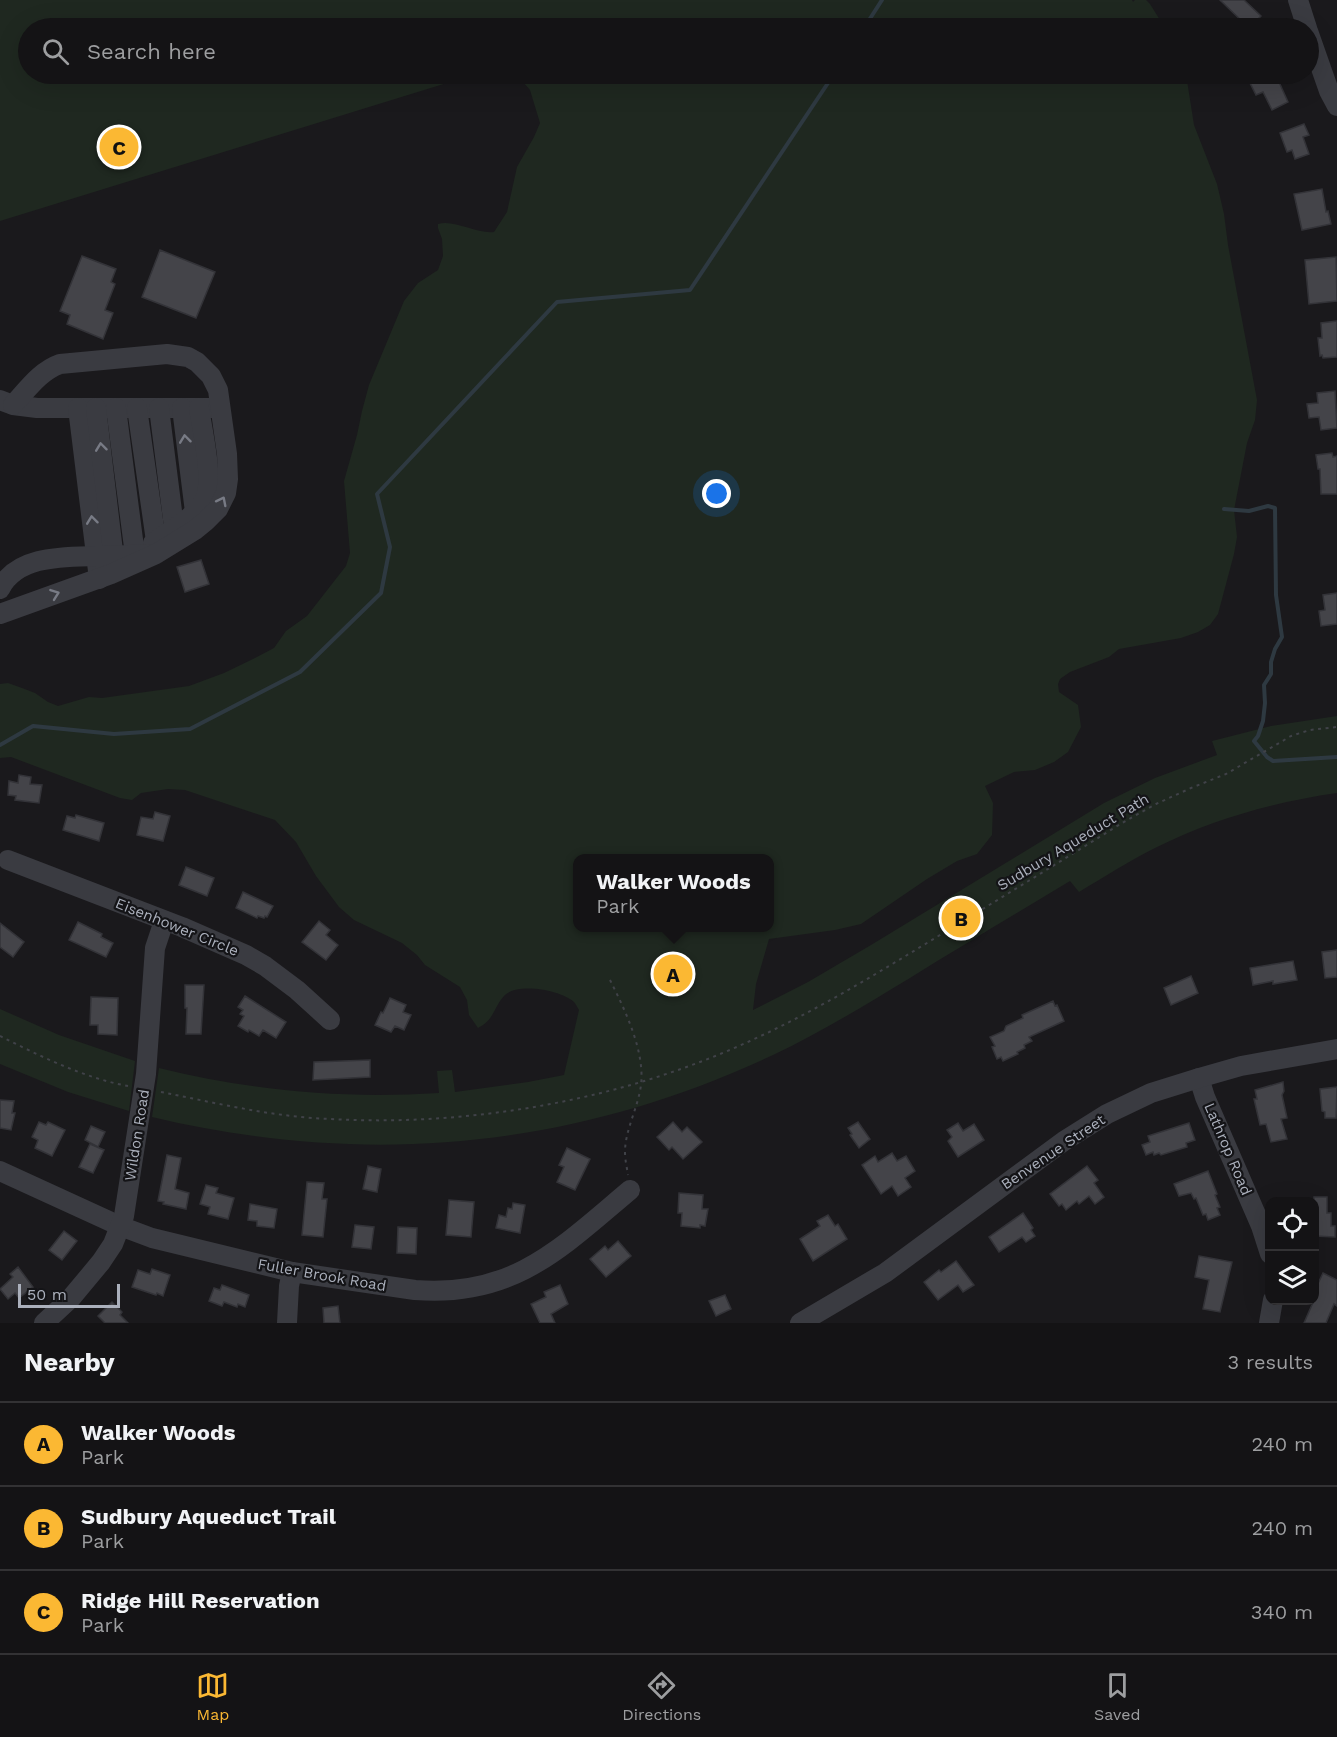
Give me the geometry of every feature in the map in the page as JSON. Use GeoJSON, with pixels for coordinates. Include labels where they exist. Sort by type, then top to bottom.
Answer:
{"type":"FeatureCollection","features":[{"type":"Feature","properties":{"kind":"street"},"geometry":{"type":"LineString","coordinates":[[1298,0],[1304,18]]}},
{"type":"Feature","properties":{"kind":"street"},"geometry":{"type":"LineString","coordinates":[[1319,62],[1337,106]]}},
{"type":"Feature","properties":{"kind":"street"},"geometry":{"type":"LineString","coordinates":[[0,614],[106,565],[156,547],[200,526],[212,516],[222,502],[228,479],[219,390],[205,369],[188,357],[167,354],[54,366],[6,403]]}},
{"type":"Feature","properties":{"kind":"street"},"geometry":{"type":"LineString","coordinates":[[6,403],[37,408],[222,408]]}},
{"type":"Feature","properties":{"kind":"street"},"geometry":{"type":"LineString","coordinates":[[87,408],[106,565]]}},
{"type":"Feature","properties":{"kind":"street"},"geometry":{"type":"LineString","coordinates":[[116,408],[135,555]]}},
{"type":"Feature","properties":{"kind":"street"},"geometry":{"type":"LineString","coordinates":[[137,408],[156,547]]}},
{"type":"Feature","properties":{"kind":"street"},"geometry":{"type":"LineString","coordinates":[[159,408],[174,527]]}},
{"type":"Feature","properties":{"kind":"street"},"geometry":{"type":"LineString","coordinates":[[0,589],[10,574],[25,566],[52,559],[106,565],[142,562],[174,527],[195,512],[205,500],[208,485],[190,408]]}},
{"type":"Feature","properties":{"kind":"street","name":"Eisenhower Circle"},"geometry":{"type":"LineString","coordinates":[[8,860],[235,950],[265,966],[297,990],[330,1020]]}},
{"type":"Feature","properties":{"kind":"street","name":"Wildon Road"},"geometry":{"type":"LineString","coordinates":[[44,1323],[71,1298],[101,1262],[113,1244],[125,1212],[144,1089],[155,948],[164,921]]}},
{"type":"Feature","properties":{"kind":"street","name":"Benvenue Street"},"geometry":{"type":"LineString","coordinates":[[800,1323],[885,1273],[1089,1124],[1151,1093],[1199,1078],[1241,1066],[1337,1049]]}},
{"type":"Feature","properties":{"kind":"street","name":"Lathrop Road"},"geometry":{"type":"LineString","coordinates":[[1199,1078],[1205,1097],[1261,1226],[1268,1251]]}},
{"type":"Feature","properties":{"kind":"street","name":"Fuller Brook Road"},"geometry":{"type":"LineString","coordinates":[[0,1172],[152,1238],[292,1272],[415,1290],[447,1291],[477,1287],[514,1275],[542,1261],[571,1240],[630,1190]]}},
{"type":"Feature","properties":{"kind":"street"},"geometry":{"type":"LineString","coordinates":[[287,1323],[292,1272]]}},
{"type":"Feature","properties":{"kind":"street"},"geometry":{"type":"LineString","coordinates":[[1269,1323],[1271,1305]]}},
{"type":"Feature","properties":{"kind":"path","name":"Sudbury Aqueduct Path"},"geometry":{"type":"LineString","coordinates":[[0,1036],[90,1076],[123,1085],[286,1115],[369,1121],[431,1118],[488,1114],[566,1101],[641,1082],[750,1042],[812,1011],[876,974],[1156,804],[1226,774],[1291,736],[1310,730],[1337,728]]}},
{"type":"Feature","properties":{"kind":"path"},"geometry":{"type":"LineString","coordinates":[[610,980],[624,1008],[636,1043],[641,1082],[625,1152],[630,1190]]}},
{"type":"Feature","properties":{"kind":"shaded area"},"geometry":{"type":"Polygon","coordinates":[[[0,0],[1132,0],[1133,2],[1146,0],[1159,18],[18,18],[18,84],[444,84],[0,221],[0,0]]]}},
{"type":"Feature","properties":{"kind":"shaded area"},"geometry":{"type":"Polygon","coordinates":[[[525,84],[1188,84],[1194,125],[1217,184],[1257,400],[1255,420],[1247,443],[1234,510],[1237,537],[1234,554],[1218,614],[1210,625],[1198,632],[1181,638],[1119,649],[1109,657],[1070,672],[1060,679],[1059,692],[1078,705],[1081,727],[1068,752],[1054,762],[1035,770],[1014,772],[985,786],[993,803],[992,835],[977,854],[957,861],[927,879],[861,924],[769,939],[756,984],[753,1010],[808,982],[871,945],[1104,803],[1155,778],[1217,755],[1212,741],[1271,726],[1337,716],[1337,793],[1290,801],[1199,828],[1145,853],[1079,892],[1070,881],[859,1008],[791,1046],[698,1087],[622,1112],[545,1129],[468,1140],[390,1145],[311,1142],[232,1133],[152,1117],[159,1068],[263,1088],[368,1095],[439,1093],[437,1071],[452,1070],[455,1092],[564,1075],[579,1010],[574,1002],[549,991],[518,989],[504,996],[491,1017],[478,1028],[469,1015],[467,1000],[460,987],[425,965],[402,943],[354,920],[339,907],[316,876],[296,842],[275,820],[185,790],[168,789],[141,793],[132,800],[120,798],[11,757],[0,758],[0,684],[8,683],[22,688],[58,706],[89,697],[102,698],[189,686],[224,673],[274,648],[286,631],[307,616],[346,566],[350,553],[344,481],[362,411],[369,385],[404,301],[418,283],[438,270],[443,256],[438,224],[451,223],[480,231],[494,232],[507,212],[517,167],[540,123],[530,90],[525,84]]]}},
{"type":"Feature","properties":{"kind":"shaded area"},"geometry":{"type":"Polygon","coordinates":[[[0,1009],[59,1035],[135,1061],[129,1111],[68,1092],[0,1064],[0,1009]]]}},
{"type":"Feature","properties":{"kind":"building"},"geometry":{"type":"Polygon","coordinates":[[[1220,0],[1244,0],[1261,16],[1259,18],[1239,18],[1220,0]]]}},
{"type":"Feature","properties":{"kind":"building"},"geometry":{"type":"Polygon","coordinates":[[[1250,84],[1280,84],[1288,102],[1272,110],[1263,92],[1256,95],[1250,84]]]}},
{"type":"Feature","properties":{"kind":"building"},"geometry":{"type":"Polygon","coordinates":[[[1304,124],[1309,135],[1303,137],[1309,154],[1295,159],[1292,150],[1287,152],[1280,133],[1304,124]]]}},
{"type":"Feature","properties":{"kind":"building"},"geometry":{"type":"Polygon","coordinates":[[[1322,189],[1326,212],[1328,211],[1331,224],[1302,230],[1294,194],[1322,189]]]}},
{"type":"Feature","properties":{"kind":"building"},"geometry":{"type":"Polygon","coordinates":[[[160,250],[215,272],[196,318],[142,297],[160,250]]]}},
{"type":"Feature","properties":{"kind":"building"},"geometry":{"type":"Polygon","coordinates":[[[82,256],[116,269],[111,282],[115,284],[105,310],[113,313],[103,339],[67,324],[70,315],[60,311],[82,256]]]}},
{"type":"Feature","properties":{"kind":"building"},"geometry":{"type":"Polygon","coordinates":[[[1336,257],[1337,301],[1309,304],[1305,260],[1336,257]]]}},
{"type":"Feature","properties":{"kind":"building"},"geometry":{"type":"Polygon","coordinates":[[[1337,321],[1337,357],[1323,358],[1322,355],[1320,356],[1318,338],[1322,338],[1321,323],[1337,321]]]}},
{"type":"Feature","properties":{"kind":"building"},"geometry":{"type":"Polygon","coordinates":[[[1335,391],[1337,428],[1321,430],[1319,417],[1309,418],[1307,404],[1318,403],[1317,393],[1335,391]]]}},
{"type":"Feature","properties":{"kind":"building"},"geometry":{"type":"Polygon","coordinates":[[[1332,453],[1333,457],[1337,456],[1337,494],[1321,494],[1320,469],[1318,469],[1316,455],[1332,453]]]}},
{"type":"Feature","properties":{"kind":"building"},"geometry":{"type":"Polygon","coordinates":[[[201,560],[209,584],[185,592],[177,567],[201,560]]]}},
{"type":"Feature","properties":{"kind":"building"},"geometry":{"type":"Polygon","coordinates":[[[1337,593],[1337,624],[1321,626],[1319,611],[1325,610],[1323,595],[1337,593]]]}},
{"type":"Feature","properties":{"kind":"building"},"geometry":{"type":"Polygon","coordinates":[[[19,775],[31,777],[30,784],[42,785],[39,803],[15,800],[16,796],[8,795],[9,781],[18,783],[19,775]]]}},
{"type":"Feature","properties":{"kind":"building"},"geometry":{"type":"Polygon","coordinates":[[[155,812],[170,816],[163,841],[137,835],[141,817],[153,819],[155,812]]]}},
{"type":"Feature","properties":{"kind":"building"},"geometry":{"type":"Polygon","coordinates":[[[76,815],[104,823],[99,841],[63,830],[67,816],[75,818],[76,815]]]}},
{"type":"Feature","properties":{"kind":"building"},"geometry":{"type":"Polygon","coordinates":[[[186,867],[214,878],[207,896],[179,885],[186,867]]]}},
{"type":"Feature","properties":{"kind":"building"},"geometry":{"type":"Polygon","coordinates":[[[243,892],[273,906],[267,917],[258,916],[257,918],[236,908],[243,892]]]}},
{"type":"Feature","properties":{"kind":"building"},"geometry":{"type":"Polygon","coordinates":[[[319,921],[330,930],[326,935],[338,945],[326,960],[302,942],[319,921]]]}},
{"type":"Feature","properties":{"kind":"building"},"geometry":{"type":"Polygon","coordinates":[[[78,922],[102,934],[101,937],[113,943],[106,957],[69,940],[78,922]]]}},
{"type":"Feature","properties":{"kind":"building"},"geometry":{"type":"Polygon","coordinates":[[[0,923],[24,942],[13,957],[0,947],[0,923]]]}},
{"type":"Feature","properties":{"kind":"building"},"geometry":{"type":"Polygon","coordinates":[[[1337,950],[1337,977],[1325,978],[1322,952],[1337,950]]]}},
{"type":"Feature","properties":{"kind":"building"},"geometry":{"type":"Polygon","coordinates":[[[1293,961],[1297,980],[1253,985],[1250,968],[1293,961]]]}},
{"type":"Feature","properties":{"kind":"building"},"geometry":{"type":"Polygon","coordinates":[[[1191,976],[1198,993],[1171,1005],[1164,988],[1191,976]]]}},
{"type":"Feature","properties":{"kind":"building"},"geometry":{"type":"Polygon","coordinates":[[[185,985],[204,985],[201,1034],[186,1034],[185,985]]]}},
{"type":"Feature","properties":{"kind":"building"},"geometry":{"type":"Polygon","coordinates":[[[245,996],[286,1022],[276,1038],[263,1030],[259,1036],[238,1026],[244,1016],[240,1014],[243,1010],[238,1007],[245,996]]]}},
{"type":"Feature","properties":{"kind":"building"},"geometry":{"type":"Polygon","coordinates":[[[91,997],[118,998],[117,1035],[98,1034],[98,1025],[90,1025],[91,997]]]}},
{"type":"Feature","properties":{"kind":"building"},"geometry":{"type":"Polygon","coordinates":[[[390,998],[406,1005],[403,1012],[411,1015],[404,1030],[395,1026],[391,1032],[375,1025],[390,998]]]}},
{"type":"Feature","properties":{"kind":"building"},"geometry":{"type":"Polygon","coordinates":[[[1053,1001],[1064,1021],[1029,1037],[1032,1041],[1024,1045],[1025,1048],[1017,1052],[1018,1054],[1003,1061],[1001,1057],[997,1059],[992,1047],[995,1046],[990,1037],[1023,1018],[1022,1015],[1053,1001]]]}},
{"type":"Feature","properties":{"kind":"building"},"geometry":{"type":"Polygon","coordinates":[[[370,1060],[370,1077],[313,1080],[314,1062],[370,1060]]]}},
{"type":"Feature","properties":{"kind":"building"},"geometry":{"type":"Polygon","coordinates":[[[1283,1082],[1282,1095],[1287,1118],[1281,1119],[1287,1139],[1271,1142],[1266,1124],[1260,1125],[1254,1099],[1257,1099],[1255,1090],[1283,1082]]]}},
{"type":"Feature","properties":{"kind":"building"},"geometry":{"type":"Polygon","coordinates":[[[1337,1087],[1336,1118],[1325,1118],[1320,1089],[1337,1087]]]}},
{"type":"Feature","properties":{"kind":"building"},"geometry":{"type":"Polygon","coordinates":[[[0,1100],[14,1101],[12,1113],[15,1113],[11,1130],[0,1128],[0,1100]]]}},
{"type":"Feature","properties":{"kind":"building"},"geometry":{"type":"Polygon","coordinates":[[[39,1122],[46,1125],[48,1122],[65,1130],[52,1156],[35,1148],[38,1140],[32,1137],[39,1122]]]}},
{"type":"Feature","properties":{"kind":"building"},"geometry":{"type":"Polygon","coordinates":[[[673,1122],[682,1132],[687,1127],[702,1142],[683,1159],[672,1147],[669,1150],[657,1137],[673,1122]]]}},
{"type":"Feature","properties":{"kind":"building"},"geometry":{"type":"Polygon","coordinates":[[[858,1122],[870,1139],[859,1148],[848,1128],[858,1122]]]}},
{"type":"Feature","properties":{"kind":"building"},"geometry":{"type":"Polygon","coordinates":[[[958,1123],[963,1131],[974,1124],[984,1140],[958,1157],[948,1141],[952,1137],[947,1130],[958,1123]]]}},
{"type":"Feature","properties":{"kind":"building"},"geometry":{"type":"Polygon","coordinates":[[[1189,1123],[1195,1140],[1186,1143],[1187,1147],[1161,1155],[1159,1153],[1154,1155],[1153,1152],[1146,1155],[1142,1145],[1150,1142],[1148,1136],[1189,1123]]]}},
{"type":"Feature","properties":{"kind":"building"},"geometry":{"type":"Polygon","coordinates":[[[91,1126],[105,1132],[98,1147],[85,1140],[91,1126]]]}},
{"type":"Feature","properties":{"kind":"building"},"geometry":{"type":"Polygon","coordinates":[[[90,1144],[104,1150],[93,1173],[79,1167],[90,1144]]]}},
{"type":"Feature","properties":{"kind":"building"},"geometry":{"type":"Polygon","coordinates":[[[567,1148],[590,1159],[575,1190],[557,1182],[564,1167],[559,1165],[567,1148]]]}},
{"type":"Feature","properties":{"kind":"building"},"geometry":{"type":"Polygon","coordinates":[[[892,1153],[897,1161],[906,1156],[915,1171],[905,1178],[911,1187],[898,1196],[892,1186],[881,1194],[862,1165],[875,1156],[878,1162],[892,1153]]]}},
{"type":"Feature","properties":{"kind":"building"},"geometry":{"type":"Polygon","coordinates":[[[167,1155],[181,1158],[175,1189],[189,1193],[186,1209],[158,1201],[167,1155]]]}},
{"type":"Feature","properties":{"kind":"building"},"geometry":{"type":"Polygon","coordinates":[[[368,1166],[381,1169],[377,1192],[363,1189],[368,1166]]]}},
{"type":"Feature","properties":{"kind":"building"},"geometry":{"type":"Polygon","coordinates":[[[1087,1166],[1098,1180],[1094,1183],[1104,1197],[1095,1204],[1089,1196],[1079,1204],[1077,1201],[1066,1210],[1062,1204],[1059,1206],[1050,1194],[1087,1166]]]}},
{"type":"Feature","properties":{"kind":"building"},"geometry":{"type":"Polygon","coordinates":[[[1208,1171],[1217,1194],[1215,1195],[1220,1207],[1217,1208],[1220,1215],[1208,1220],[1206,1214],[1203,1215],[1196,1198],[1194,1199],[1191,1193],[1179,1196],[1174,1184],[1208,1171]]]}},
{"type":"Feature","properties":{"kind":"building"},"geometry":{"type":"Polygon","coordinates":[[[307,1182],[324,1183],[322,1199],[327,1199],[323,1237],[302,1235],[307,1182]]]}},
{"type":"Feature","properties":{"kind":"building"},"geometry":{"type":"Polygon","coordinates":[[[206,1185],[218,1188],[216,1193],[234,1198],[228,1219],[208,1214],[210,1207],[200,1204],[206,1185]]]}},
{"type":"Feature","properties":{"kind":"building"},"geometry":{"type":"Polygon","coordinates":[[[679,1193],[703,1195],[702,1209],[708,1209],[705,1226],[700,1225],[700,1228],[681,1226],[682,1213],[678,1213],[679,1193]]]}},
{"type":"Feature","properties":{"kind":"building"},"geometry":{"type":"Polygon","coordinates":[[[1319,1197],[1327,1197],[1327,1213],[1331,1213],[1331,1226],[1335,1226],[1335,1237],[1319,1236],[1319,1197]]]}},
{"type":"Feature","properties":{"kind":"building"},"geometry":{"type":"Polygon","coordinates":[[[449,1200],[474,1202],[471,1237],[446,1235],[449,1200]]]}},
{"type":"Feature","properties":{"kind":"building"},"geometry":{"type":"Polygon","coordinates":[[[513,1203],[525,1205],[520,1233],[496,1228],[499,1215],[506,1217],[508,1208],[512,1209],[513,1203]]]}},
{"type":"Feature","properties":{"kind":"building"},"geometry":{"type":"Polygon","coordinates":[[[250,1204],[277,1209],[274,1228],[257,1226],[257,1221],[248,1220],[250,1204]]]}},
{"type":"Feature","properties":{"kind":"building"},"geometry":{"type":"Polygon","coordinates":[[[1023,1213],[1033,1228],[1031,1230],[1035,1236],[1026,1242],[1022,1237],[999,1252],[989,1237],[1023,1213]]]}},
{"type":"Feature","properties":{"kind":"building"},"geometry":{"type":"Polygon","coordinates":[[[828,1215],[835,1226],[838,1224],[847,1239],[813,1261],[800,1239],[820,1226],[817,1221],[828,1215]]]}},
{"type":"Feature","properties":{"kind":"building"},"geometry":{"type":"Polygon","coordinates":[[[355,1225],[374,1227],[371,1249],[352,1247],[355,1225]]]}},
{"type":"Feature","properties":{"kind":"building"},"geometry":{"type":"Polygon","coordinates":[[[398,1227],[417,1228],[416,1254],[397,1253],[398,1227]]]}},
{"type":"Feature","properties":{"kind":"building"},"geometry":{"type":"Polygon","coordinates":[[[64,1231],[77,1241],[62,1260],[49,1250],[64,1231]]]}},
{"type":"Feature","properties":{"kind":"building"},"geometry":{"type":"Polygon","coordinates":[[[618,1241],[631,1256],[606,1277],[590,1259],[605,1246],[608,1250],[618,1241]]]}},
{"type":"Feature","properties":{"kind":"building"},"geometry":{"type":"Polygon","coordinates":[[[1199,1256],[1232,1262],[1220,1312],[1203,1309],[1209,1280],[1195,1277],[1199,1256]]]}},
{"type":"Feature","properties":{"kind":"building"},"geometry":{"type":"Polygon","coordinates":[[[956,1261],[974,1285],[963,1292],[958,1285],[938,1300],[924,1282],[939,1270],[941,1272],[956,1261]]]}},
{"type":"Feature","properties":{"kind":"building"},"geometry":{"type":"Polygon","coordinates":[[[18,1267],[33,1287],[19,1298],[15,1293],[8,1299],[0,1289],[13,1277],[10,1274],[18,1267]]]}},
{"type":"Feature","properties":{"kind":"building"},"geometry":{"type":"Polygon","coordinates":[[[152,1269],[170,1275],[163,1296],[132,1287],[138,1270],[150,1274],[152,1269]]]}},
{"type":"Feature","properties":{"kind":"building"},"geometry":{"type":"Polygon","coordinates":[[[1323,1273],[1337,1280],[1337,1306],[1334,1304],[1326,1323],[1304,1323],[1312,1305],[1319,1305],[1319,1281],[1323,1273]]]}},
{"type":"Feature","properties":{"kind":"building"},"geometry":{"type":"Polygon","coordinates":[[[222,1285],[249,1295],[245,1307],[238,1304],[237,1307],[224,1302],[222,1306],[209,1301],[214,1288],[220,1290],[222,1285]]]}},
{"type":"Feature","properties":{"kind":"building"},"geometry":{"type":"Polygon","coordinates":[[[560,1285],[568,1304],[551,1314],[555,1323],[540,1323],[531,1304],[546,1297],[544,1292],[560,1285]]]}},
{"type":"Feature","properties":{"kind":"building"},"geometry":{"type":"Polygon","coordinates":[[[725,1295],[731,1309],[716,1316],[709,1301],[725,1295]]]}},
{"type":"Feature","properties":{"kind":"building"},"geometry":{"type":"Polygon","coordinates":[[[112,1302],[122,1312],[120,1315],[128,1323],[105,1323],[98,1316],[112,1302]]]}},
{"type":"Feature","properties":{"kind":"building"},"geometry":{"type":"Polygon","coordinates":[[[338,1306],[340,1323],[324,1323],[323,1308],[338,1306]]]}},
{"type":"Feature","properties":{"kind":"waterway"},"geometry":{"type":"LineString","coordinates":[[870,18],[882,0]]}},
{"type":"Feature","properties":{"kind":"waterway"},"geometry":{"type":"LineString","coordinates":[[0,745],[33,726],[114,734],[190,729],[300,672],[381,593],[390,547],[377,494],[557,302],[690,290],[827,84]]}},
{"type":"Feature","properties":{"kind":"waterway"},"geometry":{"type":"LineString","coordinates":[[1224,509],[1249,511],[1268,506],[1275,508],[1276,595],[1282,637],[1271,662],[1271,674],[1264,685],[1263,721],[1254,741],[1273,761],[1337,757]]}},
{"type":"Feature","properties":{"kind":"place","name":"Ridge Hill Reservation"},"geometry":{"type":"Point","coordinates":[119,147]}},
{"type":"Feature","properties":{"kind":"place","name":"Sudbury Aqueduct Trail"},"geometry":{"type":"Point","coordinates":[961,918]}},
{"type":"Feature","properties":{"kind":"place","name":"Walker Woods"},"geometry":{"type":"Point","coordinates":[673,974]}}]}
